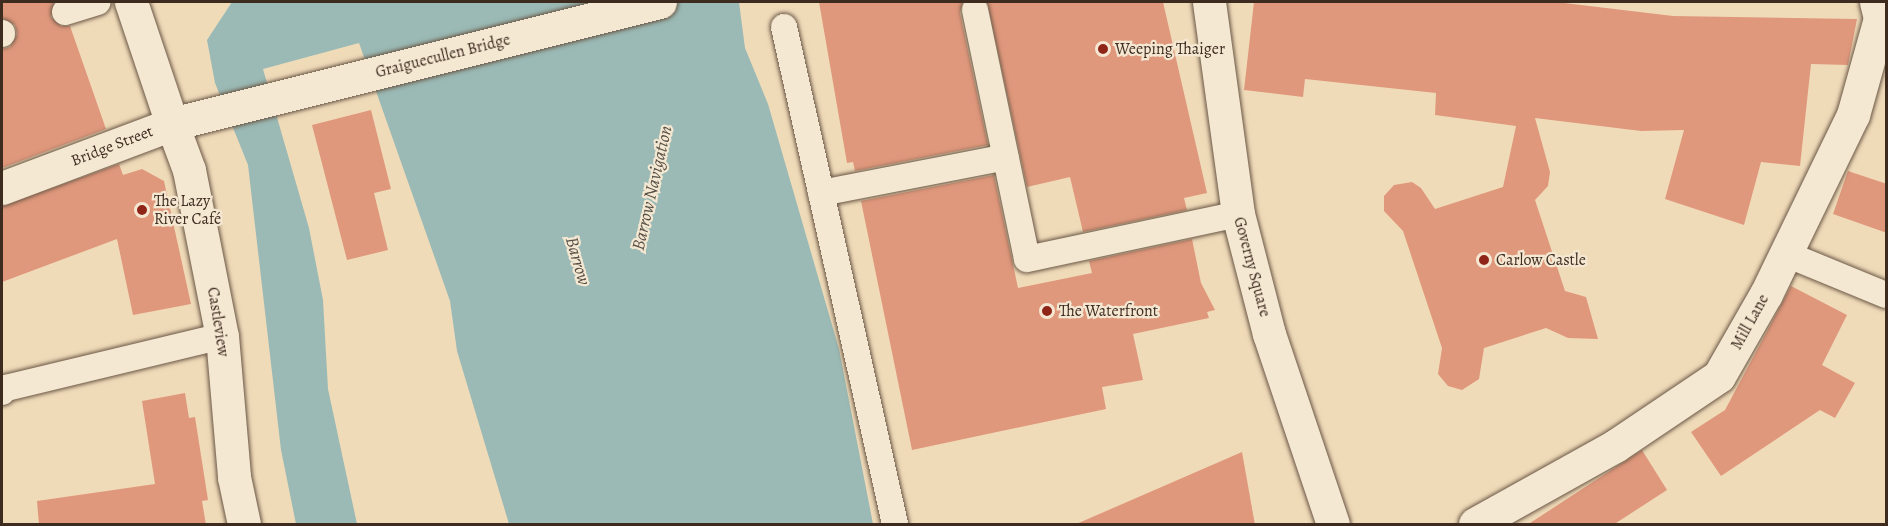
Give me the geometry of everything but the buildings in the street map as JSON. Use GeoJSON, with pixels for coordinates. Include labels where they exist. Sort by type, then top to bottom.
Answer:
{"type":"FeatureCollection","features":[{"type":"Feature","properties":{"kind":"street","name":"Castleview"},"geometry":{"type":"LineString","coordinates":[[131,2],[171,124],[189,170],[222,336],[234,477],[244,525]]}},
{"type":"Feature","properties":{"kind":"street","name":"Graiguecullen Bridge"},"geometry":{"type":"LineString","coordinates":[[225,110],[660,2]]}},
{"type":"Feature","properties":{"kind":"street","name":"Governy Square"},"geometry":{"type":"LineString","coordinates":[[1209,2],[1238,214],[1269,334],[1333,525]]}},
{"type":"Feature","properties":{"kind":"street","name":"Mill Lane"},"geometry":{"type":"LineString","coordinates":[[1475,525],[1615,446],[1719,376],[1786,254],[1853,115],[1880,18],[1876,2]]}},
{"type":"Feature","properties":{"kind":"street","name":"Bridge Street"},"geometry":{"type":"LineString","coordinates":[[2,188],[171,124],[225,110]]}},
{"type":"Feature","properties":{"kind":"lane"},"geometry":{"type":"LineString","coordinates":[[65,12],[97,2]]}},
{"type":"Feature","properties":{"kind":"lane"},"geometry":{"type":"LineString","coordinates":[[975,10],[1028,259],[1238,214]]}},
{"type":"Feature","properties":{"kind":"lane"},"geometry":{"type":"LineString","coordinates":[[784,27],[895,525]]}},
{"type":"Feature","properties":{"kind":"lane"},"geometry":{"type":"LineString","coordinates":[[821,193],[1006,157]]}},
{"type":"Feature","properties":{"kind":"lane"},"geometry":{"type":"LineString","coordinates":[[1786,254],[1887,295]]}},
{"type":"Feature","properties":{"kind":"lane"},"geometry":{"type":"LineString","coordinates":[[2,392],[6,387],[222,336]]}},
{"type":"Feature","properties":{"kind":"water"},"geometry":{"type":"Polygon","coordinates":[[[232,2],[739,2],[745,48],[768,104],[839,349],[873,524],[509,524],[457,351],[450,301],[359,43],[263,69],[309,228],[323,300],[328,389],[357,524],[296,524],[281,450],[248,165],[215,83],[207,40],[232,2]]]}},
{"type":"Feature","properties":{"kind":"place","name":"Weeping Thaiger"},"geometry":{"type":"Point","coordinates":[1103,49]}},
{"type":"Feature","properties":{"kind":"place","name":"The Lazy River Café"},"geometry":{"type":"Point","coordinates":[142,210]}},
{"type":"Feature","properties":{"kind":"place","name":"Carlow Castle"},"geometry":{"type":"Point","coordinates":[1484,260]}},
{"type":"Feature","properties":{"kind":"place","name":"The Waterfront"},"geometry":{"type":"Point","coordinates":[1047,311]}},
{"type":"Feature","properties":{"kind":"water label","name":"Barrow Navigation"},"geometry":{"type":"Point","coordinates":[652,188]}},
{"type":"Feature","properties":{"kind":"water label","name":"Barrow"},"geometry":{"type":"Point","coordinates":[578,261]}}]}
